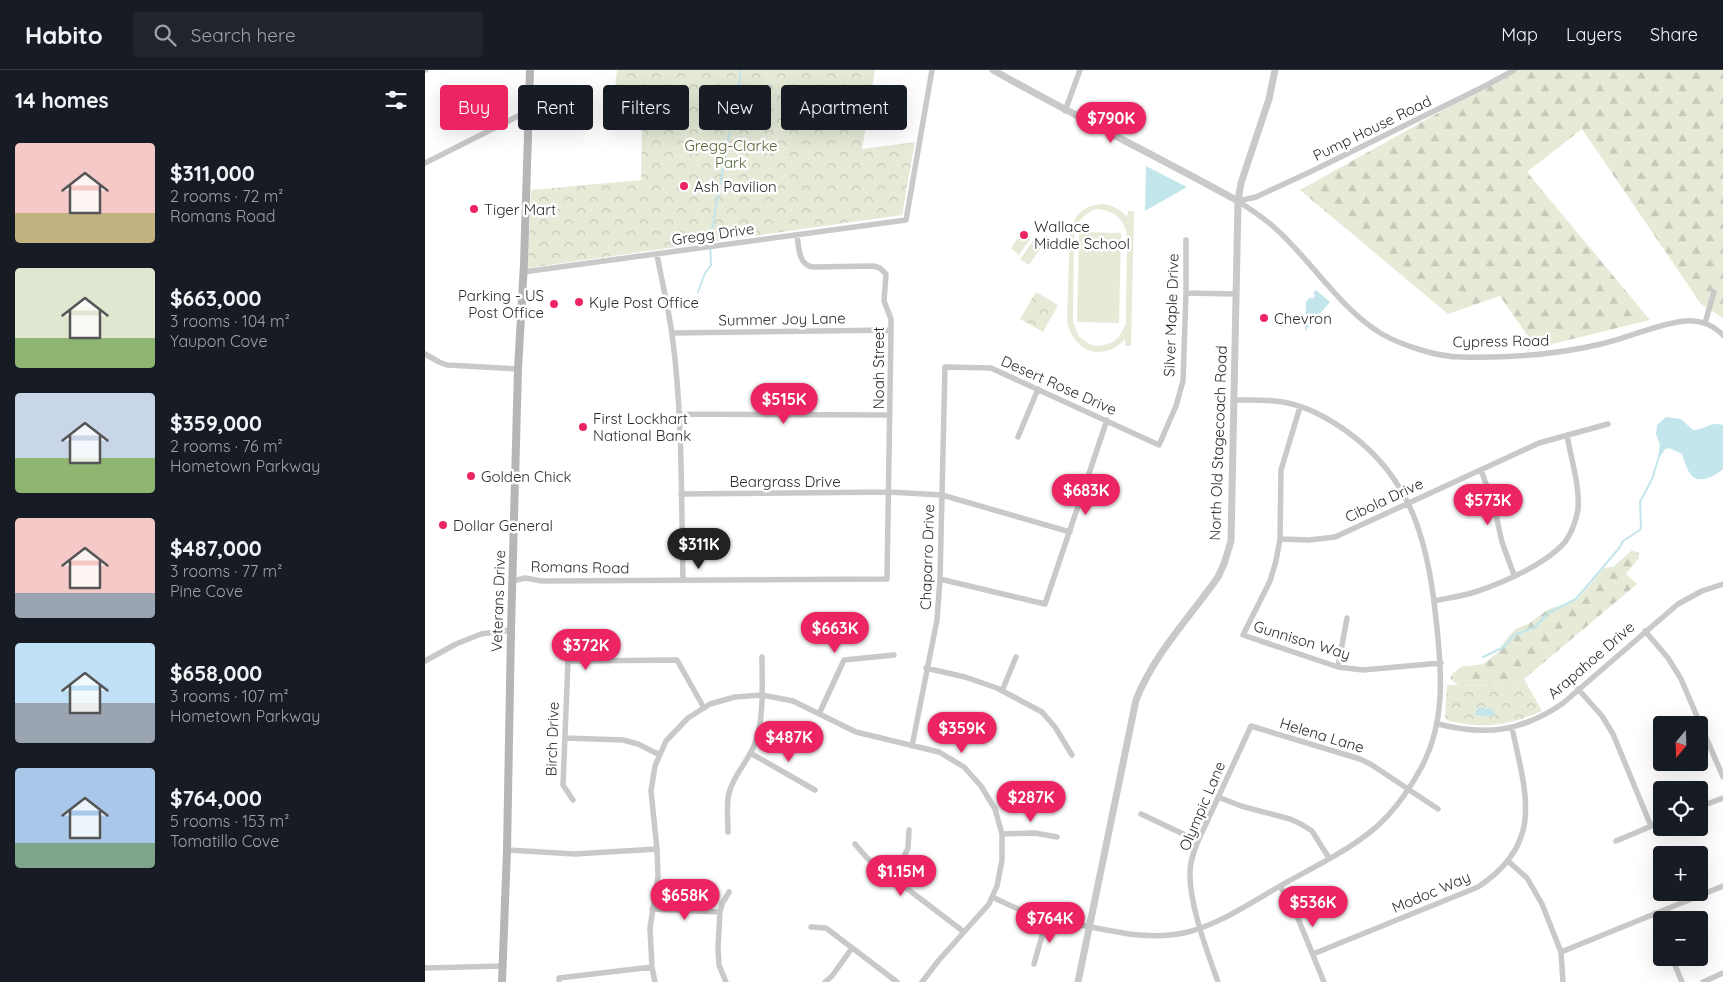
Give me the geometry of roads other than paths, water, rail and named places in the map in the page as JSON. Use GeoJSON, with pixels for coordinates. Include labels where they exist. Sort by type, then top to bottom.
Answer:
{"type":"FeatureCollection","features":[{"type":"Feature","properties":{"kind":"main road","name":"Veterans Drive"},"geometry":{"type":"LineString","coordinates":[[530,70],[530,85]]}},
{"type":"Feature","properties":{"kind":"main road","name":"Veterans Drive"},"geometry":{"type":"LineString","coordinates":[[502,982],[519,368],[528,130]]}},
{"type":"Feature","properties":{"kind":"street","name":"Gregg Drive"},"geometry":{"type":"LineString","coordinates":[[523,272],[906,220],[932,70]]}},
{"type":"Feature","properties":{"kind":"street"},"geometry":{"type":"LineString","coordinates":[[993,70],[1003,72],[1065,111],[1110,132],[1238,201]]}},
{"type":"Feature","properties":{"kind":"street"},"geometry":{"type":"LineString","coordinates":[[1065,111],[1080,70]]}},
{"type":"Feature","properties":{"kind":"street","name":"North Old Stagecoach Road"},"geometry":{"type":"LineString","coordinates":[[1078,982],[1136,700],[1144,680],[1218,577],[1228,554],[1232,532],[1238,201],[1241,184],[1269,99],[1275,70]]}},
{"type":"Feature","properties":{"kind":"street","name":"Pump House Road"},"geometry":{"type":"LineString","coordinates":[[1238,201],[1257,197],[1310,172],[1514,70]]}},
{"type":"Feature","properties":{"kind":"street"},"geometry":{"type":"LineString","coordinates":[[425,162],[518,116]]}},
{"type":"Feature","properties":{"kind":"street","name":"Cypress Road"},"geometry":{"type":"LineString","coordinates":[[1238,201],[1276,228],[1362,319],[1382,334],[1405,345],[1435,354],[1460,357],[1551,353],[1602,344],[1686,321],[1705,323]]}},
{"type":"Feature","properties":{"kind":"street","name":"Noah Street"},"geometry":{"type":"LineString","coordinates":[[797,235],[802,260],[807,266],[873,266],[880,268],[887,277],[884,300],[891,319],[887,579]]}},
{"type":"Feature","properties":{"kind":"street","name":"Silver Maple Drive"},"geometry":{"type":"LineString","coordinates":[[1159,445],[1177,406],[1183,381],[1186,293],[1185,240]]}},
{"type":"Feature","properties":{"kind":"street"},"geometry":{"type":"LineString","coordinates":[[657,255],[672,333],[679,414],[683,580]]}},
{"type":"Feature","properties":{"kind":"street"},"geometry":{"type":"LineString","coordinates":[[1714,292],[1705,323],[1723,335]]}},
{"type":"Feature","properties":{"kind":"street"},"geometry":{"type":"LineString","coordinates":[[1186,293],[1236,294]]}},
{"type":"Feature","properties":{"kind":"street","name":"Summer Joy Lane"},"geometry":{"type":"LineString","coordinates":[[672,333],[891,330]]}},
{"type":"Feature","properties":{"kind":"street"},"geometry":{"type":"LineString","coordinates":[[425,354],[447,365],[519,368]]}},
{"type":"Feature","properties":{"kind":"street","name":"Desert Rose Drive"},"geometry":{"type":"LineString","coordinates":[[945,367],[991,368],[1159,445]]}},
{"type":"Feature","properties":{"kind":"street","name":"Chaparro Drive"},"geometry":{"type":"LineString","coordinates":[[911,746],[937,620],[940,579],[945,367]]}},
{"type":"Feature","properties":{"kind":"street"},"geometry":{"type":"LineString","coordinates":[[1018,437],[1037,389]]}},
{"type":"Feature","properties":{"kind":"street"},"geometry":{"type":"LineString","coordinates":[[992,897],[1027,913],[1141,936],[1166,936],[1200,928],[1241,910],[1370,832],[1400,802],[1422,765],[1438,724],[1441,663],[1434,601],[1425,549],[1409,502],[1392,473],[1368,446],[1326,418],[1285,402],[1234,400]]}},
{"type":"Feature","properties":{"kind":"street","name":"Gunnison Way"},"geometry":{"type":"LineString","coordinates":[[1300,408],[1281,470],[1280,539],[1277,561],[1270,581],[1243,635],[1338,667],[1363,670],[1441,663]]}},
{"type":"Feature","properties":{"kind":"street"},"geometry":{"type":"LineString","coordinates":[[679,414],[890,415]]}},
{"type":"Feature","properties":{"kind":"street"},"geometry":{"type":"LineString","coordinates":[[940,579],[1045,604],[1107,420]]}},
{"type":"Feature","properties":{"kind":"street","name":"Cibola Drive"},"geometry":{"type":"LineString","coordinates":[[1280,539],[1309,540],[1335,537],[1539,443],[1608,424]]}},
{"type":"Feature","properties":{"kind":"street"},"geometry":{"type":"LineString","coordinates":[[1434,601],[1474,592],[1514,575],[1551,554],[1565,541],[1573,528],[1578,497],[1567,435]]}},
{"type":"Feature","properties":{"kind":"street"},"geometry":{"type":"LineString","coordinates":[[1481,470],[1494,506],[1502,542],[1514,575]]}},
{"type":"Feature","properties":{"kind":"street","name":"Beargrass Drive"},"geometry":{"type":"LineString","coordinates":[[681,494],[889,492],[942,496]]}},
{"type":"Feature","properties":{"kind":"street"},"geometry":{"type":"LineString","coordinates":[[942,496],[1070,532]]}},
{"type":"Feature","properties":{"kind":"street","name":"Romans Road"},"geometry":{"type":"LineString","coordinates":[[513,580],[525,578],[542,581],[887,579]]}},
{"type":"Feature","properties":{"kind":"street","name":"Arapahoe Drive"},"geometry":{"type":"LineString","coordinates":[[1438,724],[1477,731],[1494,731],[1529,723],[1562,704],[1678,604],[1702,591],[1723,584]]}},
{"type":"Feature","properties":{"kind":"street"},"geometry":{"type":"LineString","coordinates":[[1338,667],[1347,618]]}},
{"type":"Feature","properties":{"kind":"street"},"geometry":{"type":"LineString","coordinates":[[425,661],[456,644],[481,634],[511,630]]}},
{"type":"Feature","properties":{"kind":"street"},"geometry":{"type":"LineString","coordinates":[[1645,631],[1668,658],[1681,679],[1723,778]]}},
{"type":"Feature","properties":{"kind":"street"},"geometry":{"type":"LineString","coordinates":[[819,714],[844,660],[894,655]]}},
{"type":"Feature","properties":{"kind":"street"},"geometry":{"type":"LineString","coordinates":[[728,832],[729,794],[734,780],[752,754],[758,736],[763,694],[762,657]]}},
{"type":"Feature","properties":{"kind":"street"},"geometry":{"type":"LineString","coordinates":[[1002,691],[1016,657]]}},
{"type":"Feature","properties":{"kind":"street","name":"Birch Drive"},"geometry":{"type":"LineString","coordinates":[[573,800],[563,785],[567,661],[677,660],[704,708]]}},
{"type":"Feature","properties":{"kind":"street"},"geometry":{"type":"LineString","coordinates":[[926,668],[965,677],[1002,691],[1042,712],[1055,727],[1072,755]]}},
{"type":"Feature","properties":{"kind":"street"},"geometry":{"type":"LineString","coordinates":[[1578,689],[1602,716],[1613,734],[1651,826],[1616,841]]}},
{"type":"Feature","properties":{"kind":"street"},"geometry":{"type":"LineString","coordinates":[[655,982],[652,968],[650,928],[658,876],[651,791],[655,766],[666,741],[688,718],[710,704],[735,697],[763,694],[793,701],[856,732],[939,752],[964,766],[981,786],[995,809],[1002,834],[1002,860],[997,886],[989,904],[922,982]]}},
{"type":"Feature","properties":{"kind":"street","name":"Helena Lane"},"geometry":{"type":"LineString","coordinates":[[1251,726],[1372,765],[1438,809]]}},
{"type":"Feature","properties":{"kind":"street","name":"Olympic Lane"},"geometry":{"type":"LineString","coordinates":[[1218,982],[1200,928],[1190,873],[1197,841],[1251,726]]}},
{"type":"Feature","properties":{"kind":"street","name":"Modoc Way"},"geometry":{"type":"LineString","coordinates":[[1313,954],[1478,887],[1508,862],[1524,826],[1526,811],[1526,795],[1512,728]]}},
{"type":"Feature","properties":{"kind":"street"},"geometry":{"type":"LineString","coordinates":[[565,738],[623,740],[638,744],[660,755]]}},
{"type":"Feature","properties":{"kind":"street"},"geometry":{"type":"LineString","coordinates":[[752,754],[815,790]]}},
{"type":"Feature","properties":{"kind":"street"},"geometry":{"type":"LineString","coordinates":[[1218,797],[1301,824],[1312,832],[1329,858]]}},
{"type":"Feature","properties":{"kind":"street"},"geometry":{"type":"LineString","coordinates":[[1708,804],[1723,798]]}},
{"type":"Feature","properties":{"kind":"street"},"geometry":{"type":"LineString","coordinates":[[1141,814],[1197,841]]}},
{"type":"Feature","properties":{"kind":"street"},"geometry":{"type":"LineString","coordinates":[[894,878],[908,848],[909,830]]}},
{"type":"Feature","properties":{"kind":"street"},"geometry":{"type":"LineString","coordinates":[[1002,834],[1035,833],[1057,837]]}},
{"type":"Feature","properties":{"kind":"street"},"geometry":{"type":"LineString","coordinates":[[855,844],[867,858],[964,932]]}},
{"type":"Feature","properties":{"kind":"street"},"geometry":{"type":"LineString","coordinates":[[507,850],[575,854],[657,849]]}},
{"type":"Feature","properties":{"kind":"street"},"geometry":{"type":"LineString","coordinates":[[1508,862],[1527,878],[1536,891],[1561,952],[1563,982]]}},
{"type":"Feature","properties":{"kind":"street"},"geometry":{"type":"LineString","coordinates":[[1279,886],[1297,916],[1324,982]]}},
{"type":"Feature","properties":{"kind":"street"},"geometry":{"type":"LineString","coordinates":[[1660,911],[1723,886]]}},
{"type":"Feature","properties":{"kind":"street"},"geometry":{"type":"LineString","coordinates":[[726,982],[719,965],[718,956],[720,912],[729,892]]}},
{"type":"Feature","properties":{"kind":"street"},"geometry":{"type":"LineString","coordinates":[[652,909],[720,912]]}},
{"type":"Feature","properties":{"kind":"street"},"geometry":{"type":"LineString","coordinates":[[1561,952],[1653,914]]}},
{"type":"Feature","properties":{"kind":"street"},"geometry":{"type":"LineString","coordinates":[[1034,964],[1047,918]]}},
{"type":"Feature","properties":{"kind":"street"},"geometry":{"type":"LineString","coordinates":[[811,927],[826,928],[897,982]]}},
{"type":"Feature","properties":{"kind":"street"},"geometry":{"type":"LineString","coordinates":[[825,982],[832,976],[852,948]]}},
{"type":"Feature","properties":{"kind":"street"},"geometry":{"type":"LineString","coordinates":[[425,968],[502,966]]}},
{"type":"Feature","properties":{"kind":"street"},"geometry":{"type":"LineString","coordinates":[[1676,966],[1682,982]]}},
{"type":"Feature","properties":{"kind":"street"},"geometry":{"type":"LineString","coordinates":[[559,982],[559,978],[652,968]]}},
{"type":"Feature","properties":{"kind":"street"},"geometry":{"type":"LineString","coordinates":[[1703,982],[1723,974]]}},
{"type":"Feature","properties":{"kind":"water"},"geometry":{"type":"Polygon","coordinates":[[[1146,166],[1187,187],[1145,211],[1146,166]]]}},
{"type":"Feature","properties":{"kind":"water"},"geometry":{"type":"Polygon","coordinates":[[[1316,290],[1330,302],[1305,331],[1306,302],[1310,297],[1312,299],[1315,296],[1313,293],[1316,290]]]}},
{"type":"Feature","properties":{"kind":"water"},"geometry":{"type":"Polygon","coordinates":[[[1666,417],[1681,419],[1693,430],[1714,424],[1723,425],[1723,469],[1706,479],[1696,479],[1689,472],[1682,454],[1669,448],[1665,449],[1657,462],[1660,445],[1656,434],[1657,425],[1666,417]]]}},
{"type":"Feature","properties":{"kind":"water"},"geometry":{"type":"Polygon","coordinates":[[[1480,707],[1490,708],[1496,714],[1492,716],[1475,715],[1475,712],[1480,707]]]}},
{"type":"Feature","properties":{"kind":"waterway"},"geometry":{"type":"LineString","coordinates":[[698,292],[705,273],[711,265],[710,240],[741,70]]}},
{"type":"Feature","properties":{"kind":"waterway"},"geometry":{"type":"LineString","coordinates":[[1483,657],[1504,647],[1514,635],[1535,627],[1548,613],[1576,599],[1623,541],[1640,530],[1640,502],[1652,479],[1658,460]]}},
{"type":"Feature","properties":{"kind":"place","name":"Ash Pavilion"},"geometry":{"type":"Point","coordinates":[684,186]}},
{"type":"Feature","properties":{"kind":"place","name":"Tiger Mart"},"geometry":{"type":"Point","coordinates":[474,209]}},
{"type":"Feature","properties":{"kind":"place","name":"Wallace Middle School"},"geometry":{"type":"Point","coordinates":[1024,235]}},
{"type":"Feature","properties":{"kind":"place","name":"Kyle Post Office"},"geometry":{"type":"Point","coordinates":[579,302]}},
{"type":"Feature","properties":{"kind":"place","name":"Parking - US Post Office"},"geometry":{"type":"Point","coordinates":[554,304]}},
{"type":"Feature","properties":{"kind":"place","name":"Chevron"},"geometry":{"type":"Point","coordinates":[1264,318]}},
{"type":"Feature","properties":{"kind":"place","name":"First Lockhart National Bank"},"geometry":{"type":"Point","coordinates":[583,427]}},
{"type":"Feature","properties":{"kind":"place","name":"Golden Chick"},"geometry":{"type":"Point","coordinates":[471,476]}},
{"type":"Feature","properties":{"kind":"place","name":"Dollar General"},"geometry":{"type":"Point","coordinates":[443,525]}},
{"type":"Feature","properties":{"kind":"park label","name":"Gregg-Clarke Park"},"geometry":{"type":"Point","coordinates":[731,154]}}]}
